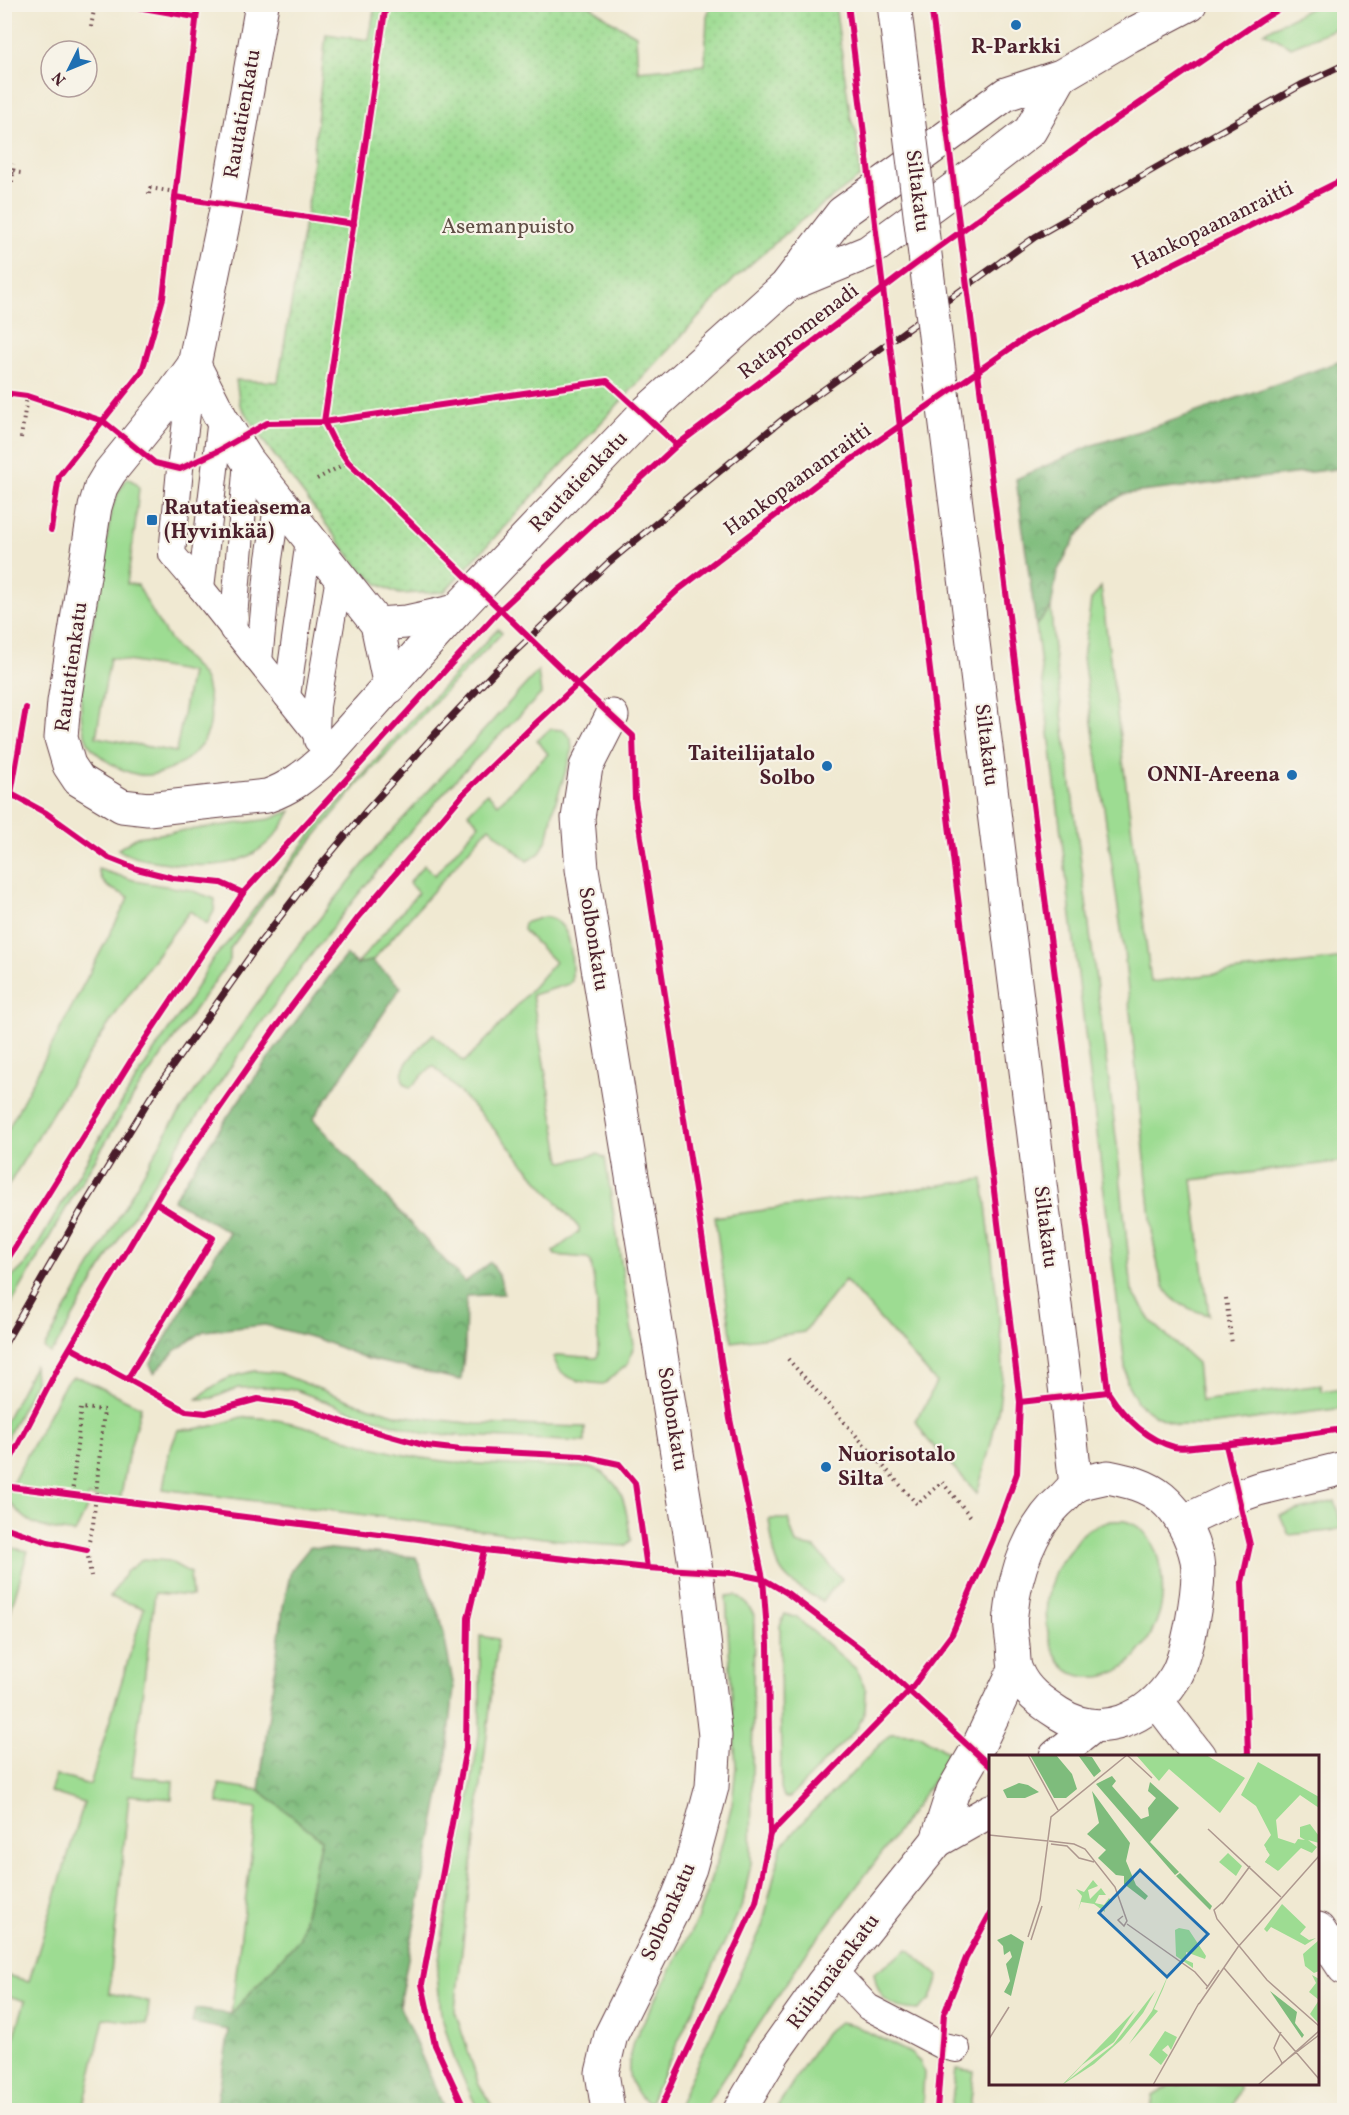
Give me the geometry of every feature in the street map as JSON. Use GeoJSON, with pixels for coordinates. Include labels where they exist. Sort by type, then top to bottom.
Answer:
{"type":"FeatureCollection","features":[{"type":"Feature","properties":{"kind":"street","name":"Rautatienkatu"},"geometry":{"type":"LineString","coordinates":[[262,4],[227,205],[194,365],[110,472],[101,487],[95,507],[64,702],[61,738],[65,758],[79,780],[122,806],[148,809],[267,796],[284,790],[300,780],[319,747],[390,687],[456,611],[644,414],[786,286],[842,213],[1006,94],[1061,76],[1190,4]]}},
{"type":"Feature","properties":{"kind":"street","name":"Siltakatu"},"geometry":{"type":"LineString","coordinates":[[894,4],[1076,1485]]}},
{"type":"Feature","properties":{"kind":"street","name":"Rautatienkatu"},"geometry":{"type":"LineString","coordinates":[[786,286],[868,252],[981,169],[1030,131],[1061,76]]}},
{"type":"Feature","properties":{"kind":"street"},"geometry":{"type":"LineString","coordinates":[[194,365],[221,418],[247,460],[377,624],[390,687]]}},
{"type":"Feature","properties":{"kind":"street"},"geometry":{"type":"LineString","coordinates":[[377,624],[406,622],[456,611]]}},
{"type":"Feature","properties":{"kind":"street","name":"Solbonkatu"},"geometry":{"type":"LineString","coordinates":[[608,2110],[602,2073],[611,2035],[672,1912],[690,1868],[712,1787],[715,1736],[696,1570],[582,869],[578,818],[586,767],[612,716]]}},
{"type":"Feature","properties":{"kind":"street"},"geometry":{"type":"LineString","coordinates":[[1183,1522],[1258,1489],[1344,1468]]}},
{"type":"Feature","properties":{"kind":"street"},"geometry":{"type":"LineString","coordinates":[[1108,1477],[1142,1485],[1162,1498],[1183,1522],[1197,1561],[1195,1608],[1184,1655],[1175,1678],[1157,1701],[1132,1718],[1092,1727],[1067,1719],[1024,1686],[1015,1669],[1010,1616],[1017,1578],[1039,1525],[1054,1505],[1076,1485],[1108,1477]]}},
{"type":"Feature","properties":{"kind":"street","name":"Riihimäenkatu"},"geometry":{"type":"LineString","coordinates":[[740,2110],[774,2052],[833,1970],[937,1841],[953,1791],[975,1753],[1015,1669]]}},
{"type":"Feature","properties":{"kind":"street"},"geometry":{"type":"LineString","coordinates":[[1157,1701],[1198,1755]]}},
{"type":"Feature","properties":{"kind":"street"},"geometry":{"type":"LineString","coordinates":[[1057,1755],[1092,1727]]}},
{"type":"Feature","properties":{"kind":"street","name":"Riihimäenkatu"},"geometry":{"type":"LineString","coordinates":[[937,1841],[989,1812]]}},
{"type":"Feature","properties":{"kind":"street"},"geometry":{"type":"LineString","coordinates":[[1319,1932],[1344,1968]]}},
{"type":"Feature","properties":{"kind":"lane"},"geometry":{"type":"LineString","coordinates":[[194,365],[180,469],[172,554],[287,696],[319,747]]}},
{"type":"Feature","properties":{"kind":"lane"},"geometry":{"type":"LineString","coordinates":[[201,588],[221,418]]}},
{"type":"Feature","properties":{"kind":"lane"},"geometry":{"type":"LineString","coordinates":[[233,630],[247,460]]}},
{"type":"Feature","properties":{"kind":"lane"},"geometry":{"type":"LineString","coordinates":[[259,661],[269,559],[278,500]]}},
{"type":"Feature","properties":{"kind":"lane"},"geometry":{"type":"LineString","coordinates":[[287,696],[309,540]]}},
{"type":"Feature","properties":{"kind":"lane"},"geometry":{"type":"LineString","coordinates":[[319,747],[317,706],[339,577]]}},
{"type":"Feature","properties":{"kind":"lane"},"geometry":{"type":"LineString","coordinates":[[833,1970],[868,2007],[943,2046],[957,2049]]}},
{"type":"Feature","properties":{"kind":"path"},"geometry":{"type":"LineString","coordinates":[[91,27],[95,4]]}},
{"type":"Feature","properties":{"kind":"path"},"geometry":{"type":"LineString","coordinates":[[12,182],[14,164]]}},
{"type":"Feature","properties":{"kind":"path"},"geometry":{"type":"LineString","coordinates":[[13,172],[21,173]]}},
{"type":"Feature","properties":{"kind":"path"},"geometry":{"type":"LineString","coordinates":[[177,180],[175,197],[227,205]]}},
{"type":"Feature","properties":{"kind":"path"},"geometry":{"type":"LineString","coordinates":[[156,195],[148,194],[150,188],[176,192]]}},
{"type":"Feature","properties":{"kind":"path"},"geometry":{"type":"LineString","coordinates":[[16,395],[38,400]]}},
{"type":"Feature","properties":{"kind":"path"},"geometry":{"type":"LineString","coordinates":[[21,438],[27,396]]}},
{"type":"Feature","properties":{"kind":"path"},"geometry":{"type":"LineString","coordinates":[[343,454],[356,470]]}},
{"type":"Feature","properties":{"kind":"path"},"geometry":{"type":"LineString","coordinates":[[315,480],[348,462]]}},
{"type":"Feature","properties":{"kind":"path"},"geometry":{"type":"LineString","coordinates":[[1226,1298],[1232,1344]]}},
{"type":"Feature","properties":{"kind":"path"},"geometry":{"type":"LineString","coordinates":[[788,1359],[917,1504],[942,1482],[978,1524]]}},
{"type":"Feature","properties":{"kind":"path"},"geometry":{"type":"LineString","coordinates":[[72,1494],[81,1408],[104,1410],[93,1525],[83,1549],[91,1576]]}},
{"type":"Feature","properties":{"kind":"path"},"geometry":{"type":"LineString","coordinates":[[61,1493],[107,1499]]}},
{"type":"Feature","properties":{"kind":"green space"},"geometry":{"type":"Polygon","coordinates":[[[1318,4],[1344,5],[1344,25],[1291,47],[1264,32],[1318,4]]]}},
{"type":"Feature","properties":{"kind":"green space","name":"Asemanpuisto"},"geometry":{"type":"Polygon","coordinates":[[[375,5],[589,5],[636,35],[638,71],[705,65],[707,16],[711,5],[835,5],[851,120],[857,134],[860,177],[798,223],[736,277],[444,592],[399,594],[378,584],[358,567],[265,443],[240,405],[236,380],[278,382],[309,198],[326,34],[369,40],[375,5]]]}},
{"type":"Feature","properties":{"kind":"green space"},"geometry":{"type":"Polygon","coordinates":[[[1344,360],[1344,468],[1124,494],[1103,507],[1076,537],[1057,572],[1051,608],[1036,625],[1016,479],[1093,445],[1163,424],[1344,360]]]}},
{"type":"Feature","properties":{"kind":"green space"},"geometry":{"type":"Polygon","coordinates":[[[127,478],[136,483],[139,488],[127,584],[138,585],[154,616],[169,638],[204,678],[210,703],[210,724],[207,734],[196,751],[170,770],[150,775],[128,772],[99,755],[88,742],[82,717],[81,692],[112,508],[127,478]],[[110,658],[96,737],[176,752],[191,672],[110,658]]]}},
{"type":"Feature","properties":{"kind":"green space"},"geometry":{"type":"Polygon","coordinates":[[[1101,587],[1151,982],[1344,958],[1344,1161],[1192,1180],[1209,1315],[1180,1304],[1166,1289],[1161,1280],[1153,1239],[1124,951],[1083,658],[1091,600],[1101,587]]]}},
{"type":"Feature","properties":{"kind":"green space"},"geometry":{"type":"Polygon","coordinates":[[[1051,608],[1054,651],[1117,1145],[1132,1291],[1152,1322],[1197,1363],[1201,1401],[1321,1385],[1322,1391],[1344,1388],[1344,1408],[1207,1425],[1177,1425],[1156,1416],[1138,1403],[1127,1383],[1036,625],[1051,608]]]}},
{"type":"Feature","properties":{"kind":"green space"},"geometry":{"type":"Polygon","coordinates":[[[498,629],[502,633],[356,787],[283,875],[230,949],[230,960],[138,1089],[5,1312],[5,1284],[23,1267],[39,1243],[104,1131],[154,1051],[187,1004],[212,960],[237,932],[312,833],[404,728],[498,629]]]}},
{"type":"Feature","properties":{"kind":"green space"},"geometry":{"type":"Polygon","coordinates":[[[538,671],[541,694],[463,772],[408,834],[285,990],[208,1099],[50,1353],[44,1348],[171,1125],[296,948],[378,846],[538,671]]]}},
{"type":"Feature","properties":{"kind":"green space"},"geometry":{"type":"Polygon","coordinates":[[[551,729],[563,730],[571,738],[572,752],[554,807],[548,837],[540,853],[527,861],[489,827],[372,961],[357,964],[418,893],[409,883],[424,865],[435,875],[479,824],[468,813],[487,793],[498,804],[548,754],[537,740],[551,729]]]}},
{"type":"Feature","properties":{"kind":"green space"},"geometry":{"type":"Polygon","coordinates":[[[291,811],[280,830],[267,844],[236,861],[219,865],[182,865],[150,860],[128,855],[118,849],[137,837],[270,819],[291,811]]]}},
{"type":"Feature","properties":{"kind":"green space"},"geometry":{"type":"Polygon","coordinates":[[[98,869],[140,882],[190,890],[215,899],[214,911],[207,924],[190,911],[165,944],[93,1048],[5,1191],[5,1135],[129,897],[106,885],[98,869]]]}},
{"type":"Feature","properties":{"kind":"green space"},"geometry":{"type":"Polygon","coordinates":[[[543,917],[553,919],[566,932],[572,962],[572,981],[569,984],[532,995],[561,1161],[598,1154],[605,1158],[634,1345],[628,1364],[604,1384],[589,1383],[567,1376],[561,1371],[554,1357],[559,1355],[596,1358],[598,1355],[597,1302],[591,1262],[587,1258],[555,1255],[553,1252],[579,1232],[579,1228],[488,1122],[435,1067],[432,1066],[410,1088],[402,1076],[408,1061],[433,1034],[464,1062],[493,1033],[555,962],[523,930],[524,923],[543,917]]]}},
{"type":"Feature","properties":{"kind":"green space"},"geometry":{"type":"Polygon","coordinates":[[[346,955],[357,964],[372,961],[401,987],[313,1119],[465,1282],[491,1262],[500,1278],[504,1294],[466,1296],[465,1348],[461,1380],[368,1359],[318,1339],[265,1325],[204,1331],[175,1351],[154,1373],[150,1364],[229,1232],[173,1200],[257,1075],[346,955]]]}},
{"type":"Feature","properties":{"kind":"green space"},"geometry":{"type":"Polygon","coordinates":[[[983,1179],[1002,1343],[1003,1370],[999,1406],[977,1493],[927,1439],[915,1420],[925,1406],[936,1382],[845,1280],[804,1332],[732,1342],[715,1217],[983,1179]]]}},
{"type":"Feature","properties":{"kind":"green space"},"geometry":{"type":"Polygon","coordinates":[[[34,1366],[35,1382],[5,1442],[5,1422],[34,1366]]]}},
{"type":"Feature","properties":{"kind":"green space"},"geometry":{"type":"Polygon","coordinates":[[[255,1371],[279,1373],[350,1401],[398,1415],[476,1424],[585,1427],[585,1442],[426,1434],[345,1409],[296,1390],[267,1387],[238,1388],[213,1398],[197,1399],[224,1380],[255,1371]]]}},
{"type":"Feature","properties":{"kind":"green space"},"geometry":{"type":"Polygon","coordinates":[[[73,1377],[81,1378],[141,1407],[128,1456],[120,1501],[88,1496],[86,1510],[75,1533],[36,1524],[22,1515],[5,1497],[66,1382],[73,1377]]]}},
{"type":"Feature","properties":{"kind":"green space"},"geometry":{"type":"Polygon","coordinates":[[[241,1417],[284,1421],[385,1450],[429,1459],[476,1464],[594,1468],[613,1482],[619,1490],[623,1498],[631,1540],[625,1546],[591,1544],[163,1489],[169,1453],[178,1430],[210,1427],[241,1417]]]}},
{"type":"Feature","properties":{"kind":"green space"},"geometry":{"type":"Polygon","coordinates":[[[1335,1501],[1342,1528],[1289,1535],[1280,1515],[1335,1501]]]}},
{"type":"Feature","properties":{"kind":"green space"},"geometry":{"type":"Polygon","coordinates":[[[769,1519],[788,1519],[796,1544],[815,1548],[842,1579],[822,1601],[795,1585],[780,1569],[776,1560],[769,1519]]]}},
{"type":"Feature","properties":{"kind":"green space"},"geometry":{"type":"Polygon","coordinates":[[[1110,1521],[1128,1522],[1139,1527],[1148,1536],[1159,1561],[1162,1575],[1162,1603],[1150,1636],[1136,1656],[1117,1671],[1107,1675],[1081,1676],[1071,1673],[1060,1662],[1054,1651],[1047,1627],[1049,1588],[1058,1566],[1080,1536],[1110,1521]]]}},
{"type":"Feature","properties":{"kind":"green space"},"geometry":{"type":"Polygon","coordinates":[[[310,1547],[416,1557],[441,1620],[454,1688],[446,1763],[399,2005],[445,2110],[216,2110],[229,2030],[192,2023],[195,2009],[231,2014],[300,1938],[321,1839],[259,1790],[283,1607],[291,1570],[310,1547]]]}},
{"type":"Feature","properties":{"kind":"green space"},"geometry":{"type":"Polygon","coordinates":[[[4,1548],[28,1551],[5,1630],[4,1548]]]}},
{"type":"Feature","properties":{"kind":"green space"},"geometry":{"type":"Polygon","coordinates":[[[143,1559],[169,1561],[190,1573],[192,1596],[155,1593],[132,1776],[173,1781],[172,1799],[129,1795],[109,1993],[149,2002],[147,2024],[104,2018],[83,2110],[5,2110],[5,2068],[25,2001],[5,1995],[5,1975],[29,1981],[84,1803],[50,1792],[56,1775],[90,1785],[144,1608],[110,1597],[126,1572],[143,1559]]]}},
{"type":"Feature","properties":{"kind":"green space"},"geometry":{"type":"Polygon","coordinates":[[[736,1595],[747,1604],[754,1615],[751,1863],[743,1903],[649,2104],[635,2091],[629,2076],[633,2042],[697,1920],[718,1858],[732,1804],[736,1767],[726,1596],[736,1595]]]}},
{"type":"Feature","properties":{"kind":"green space"},"geometry":{"type":"Polygon","coordinates":[[[785,1614],[797,1618],[856,1669],[866,1691],[865,1710],[858,1727],[790,1797],[784,1797],[781,1788],[780,1626],[785,1614]]]}},
{"type":"Feature","properties":{"kind":"green space"},"geometry":{"type":"Polygon","coordinates":[[[480,1636],[498,1639],[455,2011],[479,2085],[495,2110],[478,2110],[455,2061],[441,2014],[437,1973],[480,1728],[480,1636]]]}},
{"type":"Feature","properties":{"kind":"green space"},"geometry":{"type":"Polygon","coordinates":[[[891,1733],[918,1734],[951,1755],[888,1845],[804,1956],[705,2107],[699,2110],[677,2110],[762,1927],[781,1847],[812,1812],[891,1733]]]}},
{"type":"Feature","properties":{"kind":"green space"},"geometry":{"type":"Polygon","coordinates":[[[219,1784],[259,1790],[321,1839],[300,1938],[231,2014],[257,1808],[218,1803],[219,1784]]]}},
{"type":"Feature","properties":{"kind":"green space"},"geometry":{"type":"Polygon","coordinates":[[[908,1949],[939,1976],[931,1999],[918,2010],[900,2008],[887,2001],[879,1990],[874,1973],[908,1949]]]}},
{"type":"Feature","properties":{"kind":"green space"},"geometry":{"type":"Polygon","coordinates":[[[839,2022],[854,2025],[910,2053],[920,2062],[924,2073],[922,2110],[775,2110],[825,2033],[839,2022]]]}},
{"type":"Feature","properties":{"kind":"green space"},"geometry":{"type":"Polygon","coordinates":[[[956,2069],[974,2071],[970,2110],[951,2110],[956,2069]]]}},
{"type":"Feature","properties":{"kind":"green space"},"geometry":{"type":"Polygon","coordinates":[[[1170,2085],[1239,2085],[1231,2110],[1151,2110],[1153,2096],[1170,2085]]]}},
{"type":"Feature","properties":{"kind":"railway"},"geometry":{"type":"LineString","coordinates":[[4,1345],[81,1211],[150,1098],[256,948],[309,879],[435,734],[496,670],[609,562],[787,416],[1035,237],[1301,85],[1344,65]]}},
{"type":"Feature","properties":{"kind":"cycle path"},"geometry":{"type":"LineString","coordinates":[[120,4],[195,17]]}},
{"type":"Feature","properties":{"kind":"cycle path"},"geometry":{"type":"LineString","coordinates":[[51,530],[59,476],[142,371],[163,298],[198,4]]}},
{"type":"Feature","properties":{"kind":"cycle path"},"geometry":{"type":"LineString","coordinates":[[386,4],[324,422],[348,462],[633,736],[635,799],[730,1419],[763,1579],[768,1644],[770,1834]]}},
{"type":"Feature","properties":{"kind":"cycle path"},"geometry":{"type":"LineString","coordinates":[[660,2110],[756,1902],[770,1834],[910,1690],[952,1634],[993,1539],[1017,1473],[1020,1402],[848,4]]}},
{"type":"Feature","properties":{"kind":"cycle path"},"geometry":{"type":"LineString","coordinates":[[931,4],[1108,1392],[1136,1426],[1154,1439],[1177,1448],[1238,1443],[1344,1429]]}},
{"type":"Feature","properties":{"kind":"cycle path","name":"Ratapromenadi"},"geometry":{"type":"LineString","coordinates":[[4,1265],[132,1059],[243,893],[500,610],[677,445],[913,266],[1108,125],[1288,4]]}},
{"type":"Feature","properties":{"kind":"cycle path","name":"Hankopaananraitti"},"geometry":{"type":"LineString","coordinates":[[4,1472],[58,1368],[162,1191],[276,1027],[358,918],[464,793],[534,725],[678,590],[818,483],[1028,336],[1344,179]]}},
{"type":"Feature","properties":{"kind":"cycle path"},"geometry":{"type":"LineString","coordinates":[[175,197],[354,224]]}},
{"type":"Feature","properties":{"kind":"cycle path"},"geometry":{"type":"LineString","coordinates":[[4,393],[27,396],[103,421],[155,463],[180,469],[218,451],[267,423],[324,422],[607,381],[677,445]]}},
{"type":"Feature","properties":{"kind":"cycle path"},"geometry":{"type":"LineString","coordinates":[[11,794],[26,708]]}},
{"type":"Feature","properties":{"kind":"cycle path"},"geometry":{"type":"LineString","coordinates":[[4,792],[46,813],[109,858],[137,869],[173,878],[221,883],[243,893]]}},
{"type":"Feature","properties":{"kind":"cycle path"},"geometry":{"type":"LineString","coordinates":[[128,1378],[213,1238],[156,1203]]}},
{"type":"Feature","properties":{"kind":"cycle path"},"geometry":{"type":"LineString","coordinates":[[71,1348],[186,1411],[206,1413],[258,1399],[293,1404],[349,1424],[427,1446],[461,1450],[582,1456],[619,1464],[635,1483],[647,1568]]}},
{"type":"Feature","properties":{"kind":"cycle path"},"geometry":{"type":"LineString","coordinates":[[1020,1402],[1108,1392]]}},
{"type":"Feature","properties":{"kind":"cycle path"},"geometry":{"type":"LineString","coordinates":[[1226,1445],[1250,1545],[1242,1582],[1246,1755]]}},
{"type":"Feature","properties":{"kind":"cycle path"},"geometry":{"type":"LineString","coordinates":[[4,1486],[418,1539],[484,1550],[468,1618],[466,1748],[422,1984],[435,2045],[465,2110]]}},
{"type":"Feature","properties":{"kind":"cycle path"},"geometry":{"type":"LineString","coordinates":[[4,1527],[48,1542],[87,1550]]}},
{"type":"Feature","properties":{"kind":"cycle path"},"geometry":{"type":"LineString","coordinates":[[484,1550],[647,1568],[733,1573],[763,1579],[787,1593],[878,1662],[989,1765]]}},
{"type":"Feature","properties":{"kind":"cycle path"},"geometry":{"type":"LineString","coordinates":[[937,2110],[944,2014],[966,1958],[989,1916]]}},
{"type":"Feature","properties":{"kind":"place","name":"R-Parkki"},"geometry":{"type":"Point","coordinates":[1016,25]}},
{"type":"Feature","properties":{"kind":"place","name":"Rautatieasema (Hyvinkää)"},"geometry":{"type":"Point","coordinates":[152,520]}},
{"type":"Feature","properties":{"kind":"place","name":"Taiteilijatalo Solbo"},"geometry":{"type":"Point","coordinates":[827,766]}},
{"type":"Feature","properties":{"kind":"place","name":"ONNI-Areena"},"geometry":{"type":"Point","coordinates":[1292,775]}},
{"type":"Feature","properties":{"kind":"place","name":"Nuorisotalo Silta"},"geometry":{"type":"Point","coordinates":[826,1467]}}]}
